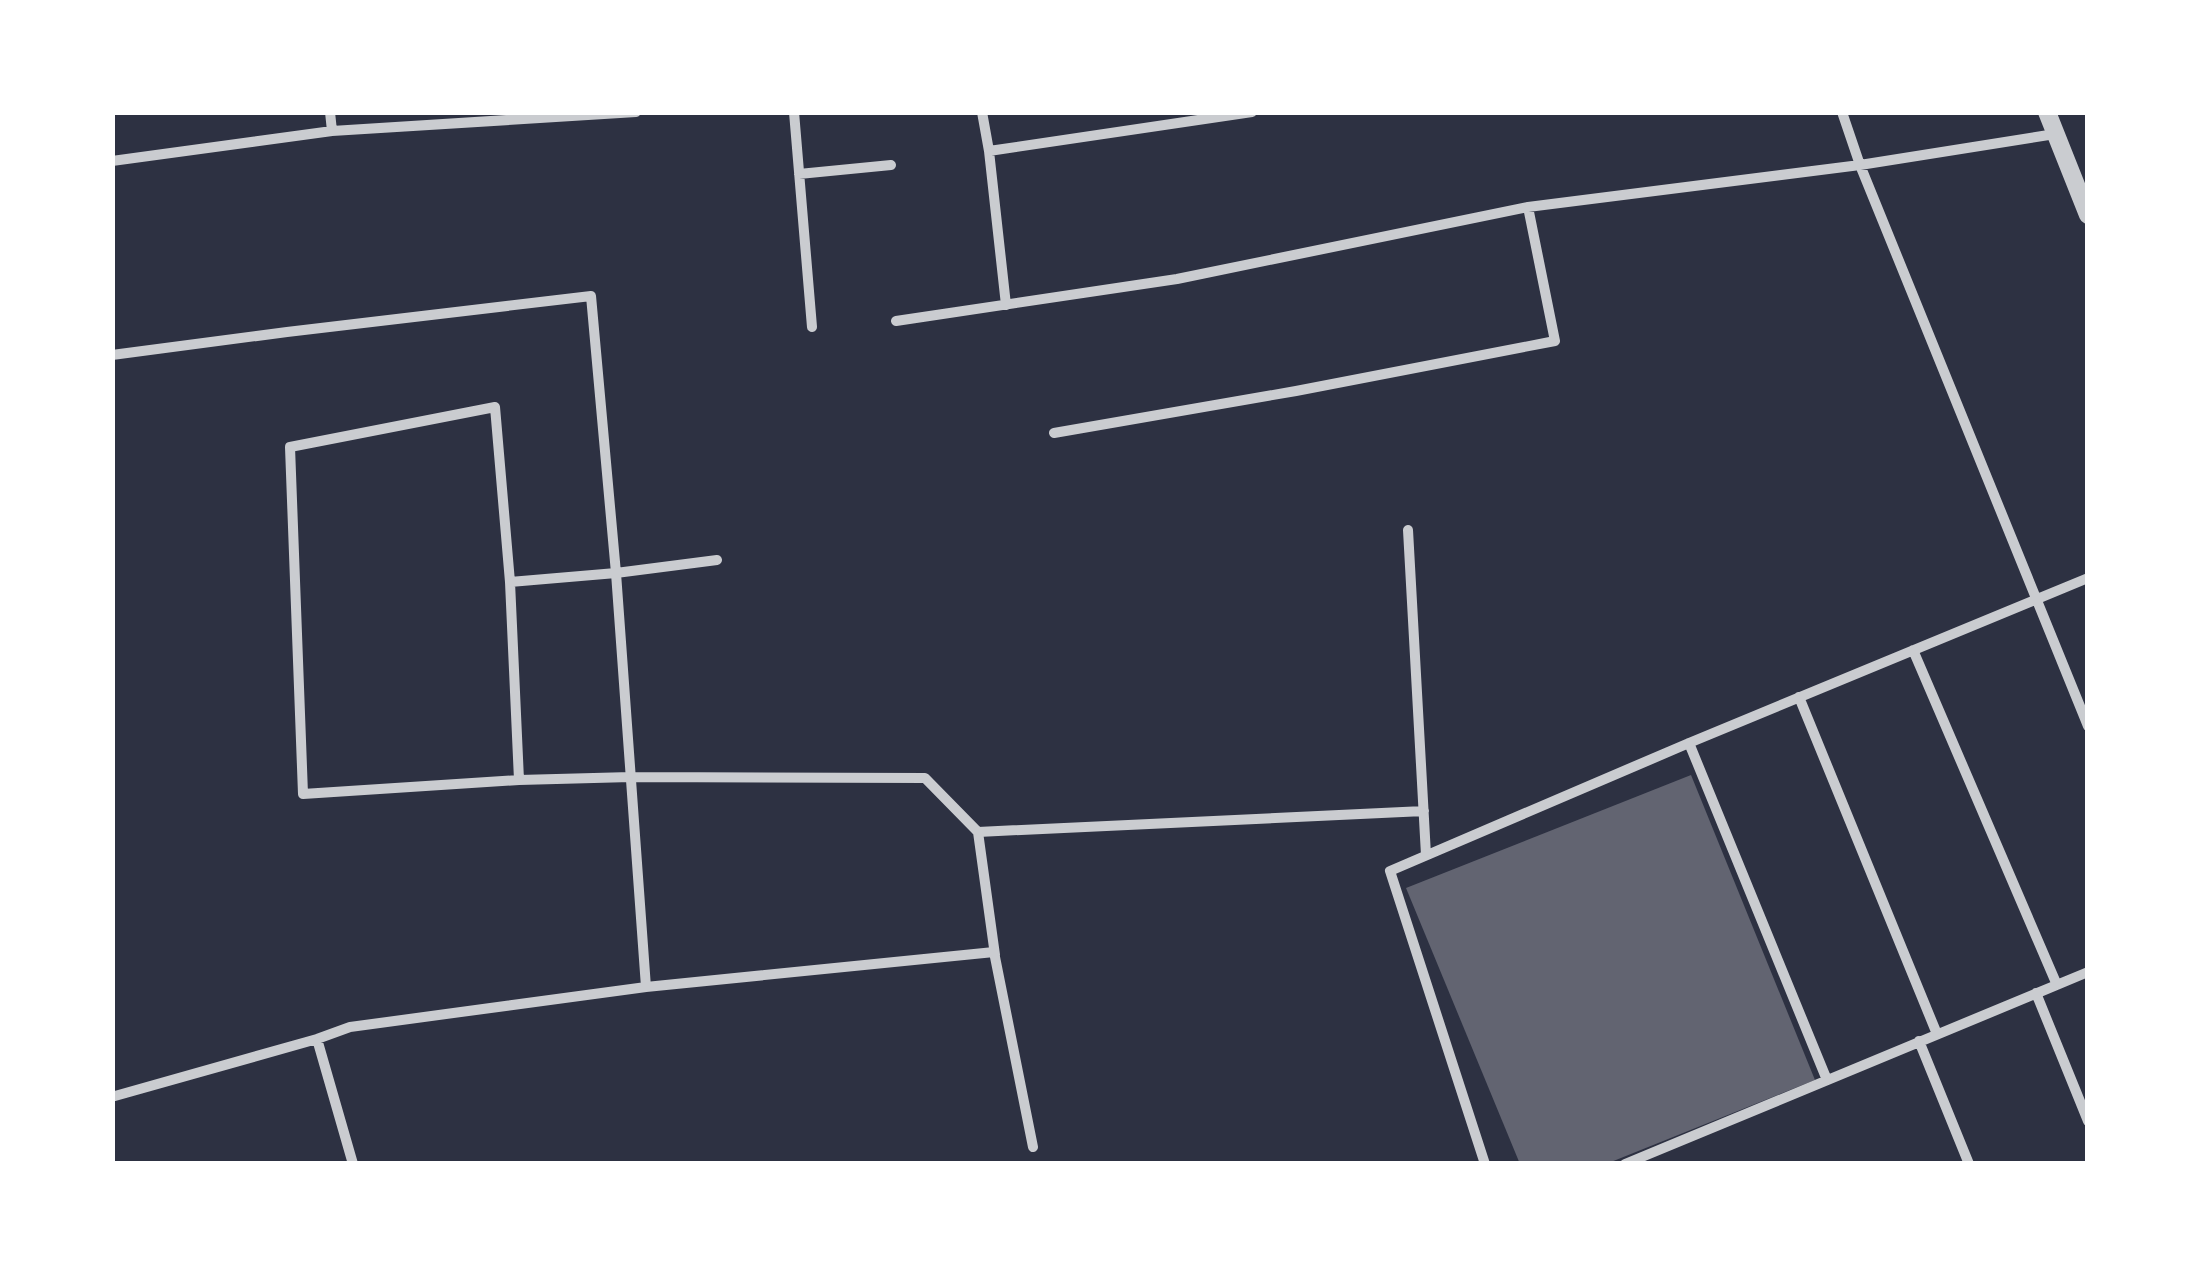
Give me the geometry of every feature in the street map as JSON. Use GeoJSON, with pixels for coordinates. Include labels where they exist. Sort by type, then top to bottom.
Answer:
{"type":"FeatureCollection","features":[{"type":"Feature","properties":{"kind":"street"},"geometry":{"type":"LineString","coordinates":[[330,112],[332,130]]}},
{"type":"Feature","properties":{"kind":"street"},"geometry":{"type":"LineString","coordinates":[[112,161],[332,130],[636,112]]}},
{"type":"Feature","properties":{"kind":"street"},"geometry":{"type":"LineString","coordinates":[[794,112],[812,327]]}},
{"type":"Feature","properties":{"kind":"street"},"geometry":{"type":"LineString","coordinates":[[982,112],[1006,305]]}},
{"type":"Feature","properties":{"kind":"street"},"geometry":{"type":"LineString","coordinates":[[989,152],[1252,112]]}},
{"type":"Feature","properties":{"kind":"street"},"geometry":{"type":"LineString","coordinates":[[1842,112],[2088,726]]}},
{"type":"Feature","properties":{"kind":"street"},"geometry":{"type":"LineString","coordinates":[[2047,112],[2088,215]]}},
{"type":"Feature","properties":{"kind":"street"},"geometry":{"type":"LineString","coordinates":[[896,322],[1177,280],[1528,207],[1860,164],[2054,134]]}},
{"type":"Feature","properties":{"kind":"street"},"geometry":{"type":"LineString","coordinates":[[799,174],[891,165]]}},
{"type":"Feature","properties":{"kind":"street"},"geometry":{"type":"LineString","coordinates":[[1054,432],[1555,342],[1528,207]]}},
{"type":"Feature","properties":{"kind":"street"},"geometry":{"type":"LineString","coordinates":[[112,356],[591,296],[646,988]]}},
{"type":"Feature","properties":{"kind":"street"},"geometry":{"type":"LineString","coordinates":[[519,780],[510,582],[495,408],[290,447],[303,794],[631,776],[925,778],[978,832],[996,959],[1033,1147]]}},
{"type":"Feature","properties":{"kind":"street"},"geometry":{"type":"LineString","coordinates":[[1408,530],[1426,855]]}},
{"type":"Feature","properties":{"kind":"street"},"geometry":{"type":"LineString","coordinates":[[510,582],[717,560]]}},
{"type":"Feature","properties":{"kind":"street"},"geometry":{"type":"LineString","coordinates":[[1485,1164],[1390,871],[1689,742],[2088,578]]}},
{"type":"Feature","properties":{"kind":"street"},"geometry":{"type":"LineString","coordinates":[[1914,650],[2056,985]]}},
{"type":"Feature","properties":{"kind":"street"},"geometry":{"type":"LineString","coordinates":[[1799,697],[1937,1034]]}},
{"type":"Feature","properties":{"kind":"street"},"geometry":{"type":"LineString","coordinates":[[1689,742],[1827,1080]]}},
{"type":"Feature","properties":{"kind":"street"},"geometry":{"type":"LineString","coordinates":[[978,832],[1424,811]]}},
{"type":"Feature","properties":{"kind":"street"},"geometry":{"type":"LineString","coordinates":[[115,1096],[350,1027],[646,988],[994,952],[996,959]]}},
{"type":"Feature","properties":{"kind":"street"},"geometry":{"type":"LineString","coordinates":[[1625,1164],[2088,972]]}},
{"type":"Feature","properties":{"kind":"street"},"geometry":{"type":"LineString","coordinates":[[2036,993],[2088,1122]]}},
{"type":"Feature","properties":{"kind":"street"},"geometry":{"type":"LineString","coordinates":[[318,1039],[352,1164]]}},
{"type":"Feature","properties":{"kind":"street"},"geometry":{"type":"LineString","coordinates":[[1920,1041],[1969,1164]]}},
{"type":"Feature","properties":{"kind":"building"},"geometry":{"type":"Polygon","coordinates":[[[1691,775],[1815,1080],[1606,1164],[1520,1164],[1406,888],[1691,775]]]}}]}
